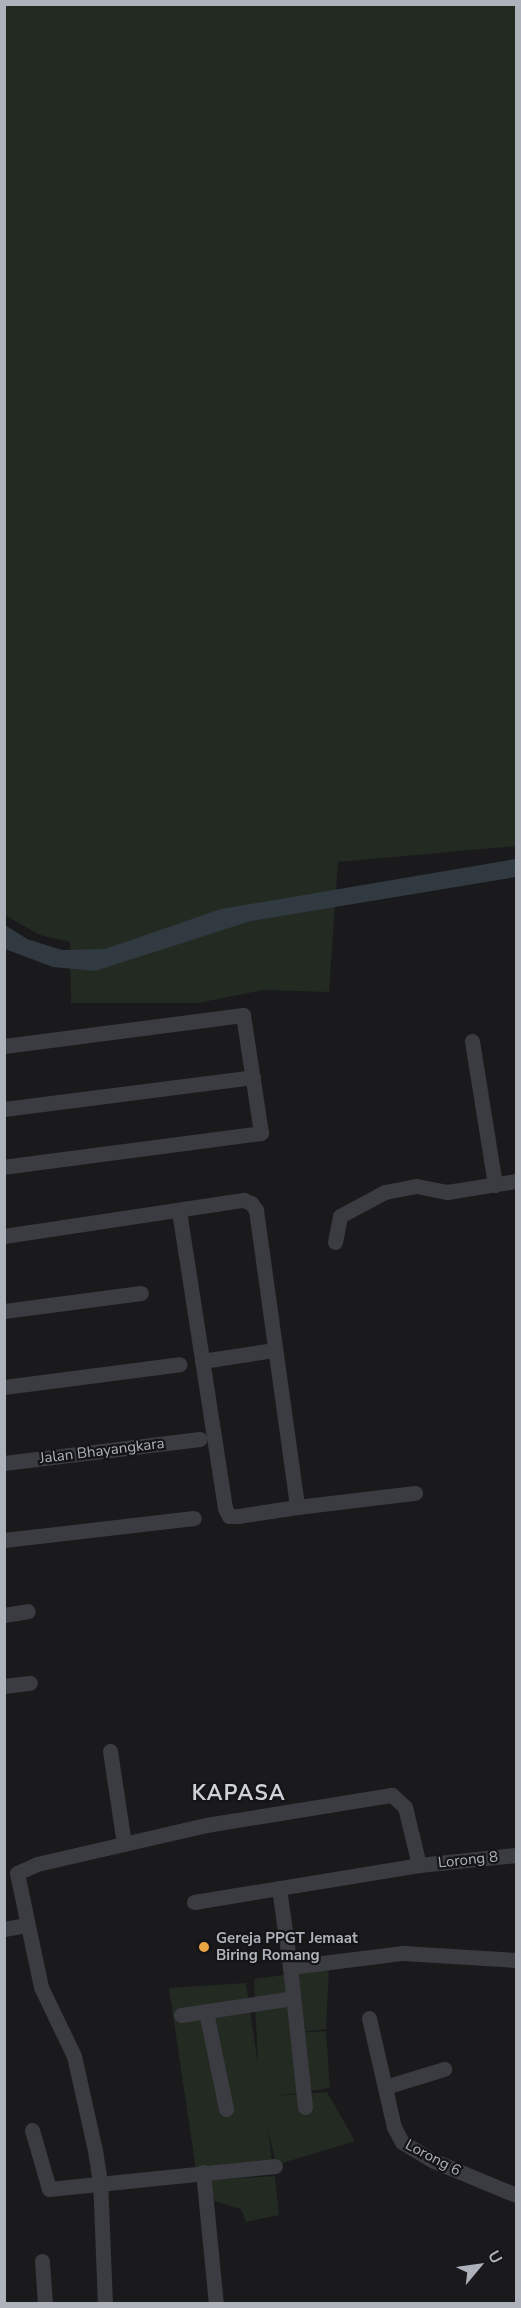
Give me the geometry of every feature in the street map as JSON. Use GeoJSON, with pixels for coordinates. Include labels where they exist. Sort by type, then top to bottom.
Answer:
{"type":"FeatureCollection","features":[{"type":"Feature","properties":{"kind":"street"},"geometry":{"type":"LineString","coordinates":[[4,1046],[243,1015],[261,1133],[4,1167]]}},
{"type":"Feature","properties":{"kind":"street"},"geometry":{"type":"LineString","coordinates":[[472,1041],[495,1185]]}},
{"type":"Feature","properties":{"kind":"street"},"geometry":{"type":"LineString","coordinates":[[4,1109],[253,1077]]}},
{"type":"Feature","properties":{"kind":"street"},"geometry":{"type":"LineString","coordinates":[[335,1242],[340,1216],[375,1196],[407,1186],[443,1192],[516,1181]]}},
{"type":"Feature","properties":{"kind":"street"},"geometry":{"type":"LineString","coordinates":[[4,1236],[243,1200],[251,1203],[256,1210],[297,1507]]}},
{"type":"Feature","properties":{"kind":"street"},"geometry":{"type":"LineString","coordinates":[[179,1211],[229,1516],[415,1493]]}},
{"type":"Feature","properties":{"kind":"street"},"geometry":{"type":"LineString","coordinates":[[4,1311],[141,1293]]}},
{"type":"Feature","properties":{"kind":"street"},"geometry":{"type":"LineString","coordinates":[[202,1361],[274,1350]]}},
{"type":"Feature","properties":{"kind":"street"},"geometry":{"type":"LineString","coordinates":[[4,1387],[180,1364]]}},
{"type":"Feature","properties":{"kind":"street","name":"Jalan Bhayangkara"},"geometry":{"type":"LineString","coordinates":[[4,1463],[200,1439]]}},
{"type":"Feature","properties":{"kind":"street"},"geometry":{"type":"LineString","coordinates":[[4,1540],[194,1518]]}},
{"type":"Feature","properties":{"kind":"street"},"geometry":{"type":"LineString","coordinates":[[4,1615],[28,1611]]}},
{"type":"Feature","properties":{"kind":"street"},"geometry":{"type":"LineString","coordinates":[[4,1686],[30,1683]]}},
{"type":"Feature","properties":{"kind":"street"},"geometry":{"type":"LineString","coordinates":[[110,1752],[133,1841]]}},
{"type":"Feature","properties":{"kind":"street"},"geometry":{"type":"LineString","coordinates":[[105,2304],[100,2182],[77,2066],[41,1987],[18,1886],[20,1869],[133,1841],[392,1795],[405,1807],[418,1865]]}},
{"type":"Feature","properties":{"kind":"street","name":"Lorong 8"},"geometry":{"type":"LineString","coordinates":[[194,1902],[418,1865],[516,1855]]}},
{"type":"Feature","properties":{"kind":"street"},"geometry":{"type":"LineString","coordinates":[[279,1888],[305,2107]]}},
{"type":"Feature","properties":{"kind":"street"},"geometry":{"type":"LineString","coordinates":[[4,1929],[26,1925]]}},
{"type":"Feature","properties":{"kind":"street"},"geometry":{"type":"LineString","coordinates":[[290,1967],[402,1953],[516,1960]]}},
{"type":"Feature","properties":{"kind":"street"},"geometry":{"type":"LineString","coordinates":[[181,2015],[293,1998]]}},
{"type":"Feature","properties":{"kind":"street"},"geometry":{"type":"LineString","coordinates":[[206,2012],[226,2109]]}},
{"type":"Feature","properties":{"kind":"street","name":"Lorong 6"},"geometry":{"type":"LineString","coordinates":[[369,2018],[393,2127],[406,2146],[516,2195]]}},
{"type":"Feature","properties":{"kind":"street"},"geometry":{"type":"LineString","coordinates":[[385,2087],[444,2069]]}},
{"type":"Feature","properties":{"kind":"street"},"geometry":{"type":"LineString","coordinates":[[32,2130],[47,2188],[275,2166]]}},
{"type":"Feature","properties":{"kind":"street"},"geometry":{"type":"LineString","coordinates":[[203,2172],[216,2304]]}},
{"type":"Feature","properties":{"kind":"street"},"geometry":{"type":"LineString","coordinates":[[42,2261],[45,2304]]}},
{"type":"Feature","properties":{"kind":"shaded area"},"geometry":{"type":"Polygon","coordinates":[[[5,5],[516,5],[516,846],[338,862],[329,992],[263,990],[198,1003],[71,1003],[70,942],[40,935],[5,915],[5,5]]]}},
{"type":"Feature","properties":{"kind":"shaded area"},"geometry":{"type":"Polygon","coordinates":[[[516,859],[516,877],[251,921],[95,971],[53,967],[5,949],[5,925],[27,939],[62,950],[105,949],[221,909],[516,859]]]}},
{"type":"Feature","properties":{"kind":"shaded area"},"geometry":{"type":"Polygon","coordinates":[[[329,1969],[326,2029],[283,2034],[326,2031],[330,2088],[275,2096],[327,2092],[355,2141],[276,2165],[268,2129],[273,2169],[196,2170],[169,1988],[246,1983],[258,2065],[254,1979],[329,1969]]]}},
{"type":"Feature","properties":{"kind":"shaded area"},"geometry":{"type":"Polygon","coordinates":[[[275,2176],[279,2215],[246,2222],[241,2209],[214,2201],[210,2180],[275,2176]]]}},
{"type":"Feature","properties":{"kind":"place","name":"Gereja PPGT Jemaat Biring Romang"},"geometry":{"type":"Point","coordinates":[204,1947]}},
{"type":"Feature","properties":{"kind":"district","name":"KAPASA"},"geometry":{"type":"Point","coordinates":[239,1793]}}]}
